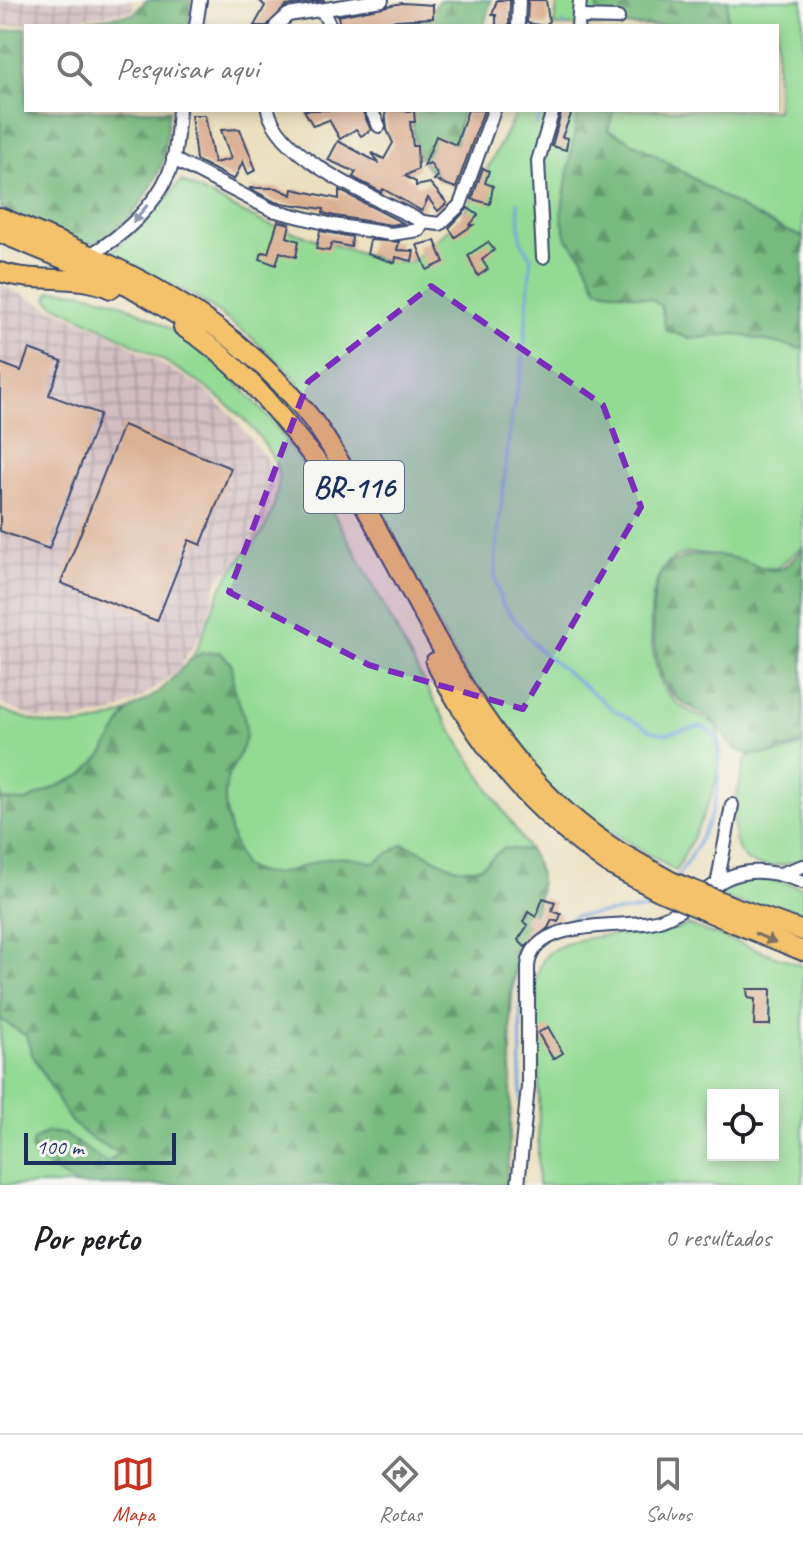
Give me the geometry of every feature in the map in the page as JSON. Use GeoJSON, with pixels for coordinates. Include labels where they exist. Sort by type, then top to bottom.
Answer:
{"type":"FeatureCollection","features":[{"type":"Feature","properties":{"kind":"highway","name":"BR-116"},"geometry":{"type":"LineString","coordinates":[[0,217],[91,254],[151,283],[205,317],[244,349],[288,392],[331,446],[434,637],[483,719],[511,758],[556,806],[614,858]]}},
{"type":"Feature","properties":{"kind":"highway","name":"BR-116"},"geometry":{"type":"LineString","coordinates":[[0,233],[129,286],[207,334],[279,399],[314,442],[346,496],[452,694],[482,740],[541,813],[614,858],[671,881],[803,951]]}},
{"type":"Feature","properties":{"kind":"highway"},"geometry":{"type":"LineString","coordinates":[[0,272],[34,279],[96,283],[188,330],[229,363],[273,406],[346,496]]}},
{"type":"Feature","properties":{"kind":"highway","name":"BR-116"},"geometry":{"type":"LineString","coordinates":[[732,914],[803,931]]}},
{"type":"Feature","properties":{"kind":"street"},"geometry":{"type":"LineString","coordinates":[[196,24],[200,0]]}},
{"type":"Feature","properties":{"kind":"street"},"geometry":{"type":"LineString","coordinates":[[278,24],[284,16],[382,0]]}},
{"type":"Feature","properties":{"kind":"street"},"geometry":{"type":"LineString","coordinates":[[518,24],[519,0]]}},
{"type":"Feature","properties":{"kind":"street"},"geometry":{"type":"LineString","coordinates":[[580,0],[579,21],[618,18]]}},
{"type":"Feature","properties":{"kind":"street"},"geometry":{"type":"LineString","coordinates":[[323,12],[329,24]]}},
{"type":"Feature","properties":{"kind":"street"},"geometry":{"type":"LineString","coordinates":[[91,254],[109,244],[133,223],[162,186],[173,159],[179,112]]}},
{"type":"Feature","properties":{"kind":"street"},"geometry":{"type":"LineString","coordinates":[[269,112],[282,137],[307,158],[423,222],[440,224],[458,209],[493,112]]}},
{"type":"Feature","properties":{"kind":"street"},"geometry":{"type":"LineString","coordinates":[[372,112],[379,126]]}},
{"type":"Feature","properties":{"kind":"street"},"geometry":{"type":"LineString","coordinates":[[543,257],[538,161],[552,112]]}},
{"type":"Feature","properties":{"kind":"street"},"geometry":{"type":"LineString","coordinates":[[173,159],[254,202],[302,218],[402,235],[419,230],[423,222]]}},
{"type":"Feature","properties":{"kind":"street"},"geometry":{"type":"LineString","coordinates":[[717,885],[732,805]]}},
{"type":"Feature","properties":{"kind":"street"},"geometry":{"type":"LineString","coordinates":[[780,874],[803,866]]}},
{"type":"Feature","properties":{"kind":"street"},"geometry":{"type":"LineString","coordinates":[[518,1185],[528,1087],[529,959],[534,947],[546,939],[579,928],[646,923],[671,916],[741,873],[780,874],[803,882]]}},
{"type":"Feature","properties":{"kind":"highlighted area"},"geometry":{"type":"Polygon","coordinates":[[[431,286],[603,405],[641,507],[523,709],[369,665],[229,592],[308,382],[431,286]]]}},
{"type":"Feature","properties":{"kind":"shaded area"},"geometry":{"type":"Polygon","coordinates":[[[0,0],[133,0],[134,11],[0,27],[0,0]]]}},
{"type":"Feature","properties":{"kind":"shaded area"},"geometry":{"type":"Polygon","coordinates":[[[0,285],[106,332],[201,387],[229,412],[272,466],[275,477],[264,525],[247,552],[217,581],[204,628],[179,669],[143,697],[115,712],[75,721],[36,718],[0,704],[0,285]]]}},
{"type":"Feature","properties":{"kind":"green space"},"geometry":{"type":"Polygon","coordinates":[[[147,0],[191,0],[189,24],[58,24],[133,14],[147,0]]]}},
{"type":"Feature","properties":{"kind":"green space"},"geometry":{"type":"Polygon","coordinates":[[[439,0],[491,0],[485,24],[396,24],[425,20],[439,0]]]}},
{"type":"Feature","properties":{"kind":"green space"},"geometry":{"type":"Polygon","coordinates":[[[558,0],[803,0],[803,546],[777,568],[706,554],[681,555],[668,564],[658,578],[651,618],[660,680],[678,704],[717,727],[720,745],[719,763],[709,801],[676,871],[581,813],[540,781],[489,716],[335,440],[293,376],[251,337],[198,298],[110,253],[144,224],[181,181],[264,223],[379,259],[410,263],[462,217],[517,112],[779,112],[779,24],[554,24],[558,0]]]}},
{"type":"Feature","properties":{"kind":"green space"},"geometry":{"type":"Polygon","coordinates":[[[597,0],[728,0],[727,24],[598,24],[597,0]]]}},
{"type":"Feature","properties":{"kind":"green space"},"geometry":{"type":"Polygon","coordinates":[[[24,28],[24,112],[169,112],[159,171],[132,214],[107,236],[94,242],[81,243],[60,237],[0,209],[0,32],[24,28]]]}},
{"type":"Feature","properties":{"kind":"green space"},"geometry":{"type":"Polygon","coordinates":[[[412,112],[463,112],[451,161],[439,176],[419,156],[412,112]]]}},
{"type":"Feature","properties":{"kind":"green space"},"geometry":{"type":"Polygon","coordinates":[[[578,112],[613,112],[608,130],[752,214],[803,237],[803,349],[735,334],[690,339],[666,330],[661,306],[651,299],[597,288],[583,257],[567,239],[561,216],[578,112]]]}},
{"type":"Feature","properties":{"kind":"green space"},"geometry":{"type":"Polygon","coordinates":[[[51,291],[92,295],[118,302],[155,320],[205,354],[249,395],[287,442],[321,492],[437,706],[532,855],[538,871],[539,898],[521,944],[513,987],[506,1185],[0,1185],[0,709],[44,723],[78,725],[116,717],[153,698],[168,686],[193,656],[227,578],[262,533],[272,511],[278,481],[276,466],[261,439],[238,414],[179,370],[53,304],[47,298],[51,291]]]}},
{"type":"Feature","properties":{"kind":"green space"},"geometry":{"type":"Polygon","coordinates":[[[803,549],[803,742],[765,754],[746,753],[729,743],[710,719],[675,697],[664,682],[653,631],[654,595],[658,580],[664,569],[681,558],[725,556],[776,570],[803,549]]]}},
{"type":"Feature","properties":{"kind":"green space"},"geometry":{"type":"Polygon","coordinates":[[[220,652],[232,664],[246,729],[243,748],[229,775],[225,797],[231,833],[243,865],[254,871],[273,874],[335,858],[374,863],[403,844],[448,865],[467,869],[481,867],[503,848],[529,850],[540,877],[540,890],[512,979],[511,1109],[506,1185],[76,1185],[38,1160],[31,1149],[33,1141],[47,1132],[64,1134],[107,1163],[119,1153],[89,1137],[70,1121],[32,1054],[26,1036],[0,1019],[0,791],[2,800],[26,801],[84,774],[103,754],[128,711],[158,693],[191,659],[202,653],[220,652]]]}},
{"type":"Feature","properties":{"kind":"green space"},"geometry":{"type":"Polygon","coordinates":[[[803,744],[803,859],[775,866],[755,864],[743,856],[736,842],[734,824],[746,760],[750,755],[783,753],[803,744]]]}},
{"type":"Feature","properties":{"kind":"green space"},"geometry":{"type":"Polygon","coordinates":[[[745,878],[773,879],[803,888],[803,922],[714,895],[745,878]]]}},
{"type":"Feature","properties":{"kind":"green space"},"geometry":{"type":"Polygon","coordinates":[[[688,925],[803,966],[803,1185],[538,1185],[539,1075],[534,1002],[543,960],[554,950],[579,940],[662,932],[688,925]]]}},
{"type":"Feature","properties":{"kind":"building"},"geometry":{"type":"Polygon","coordinates":[[[259,0],[325,0],[286,6],[269,24],[255,24],[265,6],[259,0]]]}},
{"type":"Feature","properties":{"kind":"building"},"geometry":{"type":"Polygon","coordinates":[[[497,0],[510,0],[509,24],[496,24],[496,15],[492,15],[497,0]]]}},
{"type":"Feature","properties":{"kind":"building"},"geometry":{"type":"Polygon","coordinates":[[[528,0],[546,0],[549,21],[547,24],[527,23],[528,0]]]}},
{"type":"Feature","properties":{"kind":"building"},"geometry":{"type":"Polygon","coordinates":[[[402,3],[433,5],[433,18],[382,24],[340,24],[338,16],[402,3]]]}},
{"type":"Feature","properties":{"kind":"building"},"geometry":{"type":"Polygon","coordinates":[[[305,112],[363,112],[371,130],[361,136],[356,129],[340,139],[329,120],[313,126],[305,112]]]}},
{"type":"Feature","properties":{"kind":"building"},"geometry":{"type":"Polygon","coordinates":[[[385,112],[414,112],[415,122],[410,122],[413,146],[417,146],[418,169],[405,176],[416,182],[416,186],[430,183],[447,203],[438,211],[428,198],[422,211],[383,189],[381,192],[362,182],[353,177],[356,172],[328,160],[338,141],[379,163],[372,153],[384,159],[393,143],[387,130],[385,112]]]}},
{"type":"Feature","properties":{"kind":"building"},"geometry":{"type":"Polygon","coordinates":[[[467,112],[483,112],[456,188],[434,180],[438,176],[430,163],[424,166],[436,136],[456,145],[467,112]]]}},
{"type":"Feature","properties":{"kind":"building"},"geometry":{"type":"Polygon","coordinates":[[[561,112],[572,112],[562,137],[568,138],[566,150],[552,146],[561,112]]]}},
{"type":"Feature","properties":{"kind":"building"},"geometry":{"type":"Polygon","coordinates":[[[191,115],[205,115],[214,163],[231,159],[221,130],[240,129],[256,170],[248,174],[243,161],[234,180],[196,160],[191,115]]]}},
{"type":"Feature","properties":{"kind":"building"},"geometry":{"type":"Polygon","coordinates":[[[483,168],[489,171],[485,183],[493,186],[490,204],[472,199],[483,168]]]}},
{"type":"Feature","properties":{"kind":"building"},"geometry":{"type":"Polygon","coordinates":[[[249,188],[277,188],[292,195],[293,189],[339,199],[339,190],[403,223],[391,225],[335,216],[323,213],[324,209],[275,202],[249,188]]]}},
{"type":"Feature","properties":{"kind":"building"},"geometry":{"type":"Polygon","coordinates":[[[468,208],[478,215],[470,225],[473,225],[455,237],[449,228],[468,208]]]}},
{"type":"Feature","properties":{"kind":"building"},"geometry":{"type":"Polygon","coordinates":[[[278,221],[290,224],[287,237],[299,241],[296,257],[280,252],[276,265],[260,259],[262,252],[268,253],[278,221]]]}},
{"type":"Feature","properties":{"kind":"building"},"geometry":{"type":"Polygon","coordinates":[[[320,231],[352,237],[351,247],[332,243],[329,251],[316,249],[320,231]]]}},
{"type":"Feature","properties":{"kind":"building"},"geometry":{"type":"Polygon","coordinates":[[[370,240],[399,242],[397,250],[414,251],[412,261],[396,257],[395,263],[367,254],[370,240]]]}},
{"type":"Feature","properties":{"kind":"building"},"geometry":{"type":"Polygon","coordinates":[[[435,241],[444,262],[427,270],[417,245],[435,241]]]}},
{"type":"Feature","properties":{"kind":"building"},"geometry":{"type":"Polygon","coordinates":[[[488,242],[494,250],[482,260],[488,269],[478,276],[468,255],[488,242]]]}},
{"type":"Feature","properties":{"kind":"building"},"geometry":{"type":"Polygon","coordinates":[[[29,349],[62,361],[49,395],[100,414],[49,549],[0,531],[0,363],[21,371],[29,349]]]}},
{"type":"Feature","properties":{"kind":"building"},"geometry":{"type":"Polygon","coordinates":[[[123,425],[231,468],[201,545],[189,540],[157,621],[61,583],[123,425]]]}},
{"type":"Feature","properties":{"kind":"building"},"geometry":{"type":"Polygon","coordinates":[[[543,898],[555,902],[552,911],[561,914],[558,922],[552,920],[548,928],[525,947],[518,940],[528,925],[523,922],[528,912],[536,917],[543,898]]]}},
{"type":"Feature","properties":{"kind":"building"},"geometry":{"type":"Polygon","coordinates":[[[747,989],[771,989],[770,1025],[754,1025],[755,999],[748,998],[747,989]]]}},
{"type":"Feature","properties":{"kind":"building"},"geometry":{"type":"Polygon","coordinates":[[[548,1027],[563,1053],[553,1059],[538,1033],[548,1027]]]}},
{"type":"Feature","properties":{"kind":"waterway"},"geometry":{"type":"LineString","coordinates":[[536,125],[540,112]]}},
{"type":"Feature","properties":{"kind":"waterway"},"geometry":{"type":"LineString","coordinates":[[518,202],[521,241],[531,258],[523,361],[511,419],[495,578],[502,604],[539,650],[614,710],[652,731],[665,734],[702,726],[716,736],[719,776],[713,810],[699,842],[678,876]]}},
{"type":"Feature","properties":{"kind":"waterway"},"geometry":{"type":"LineString","coordinates":[[553,930],[576,916],[646,909],[661,897]]}},
{"type":"Feature","properties":{"kind":"waterway"},"geometry":{"type":"LineString","coordinates":[[521,1102],[520,967],[524,951],[531,945]]}}]}
